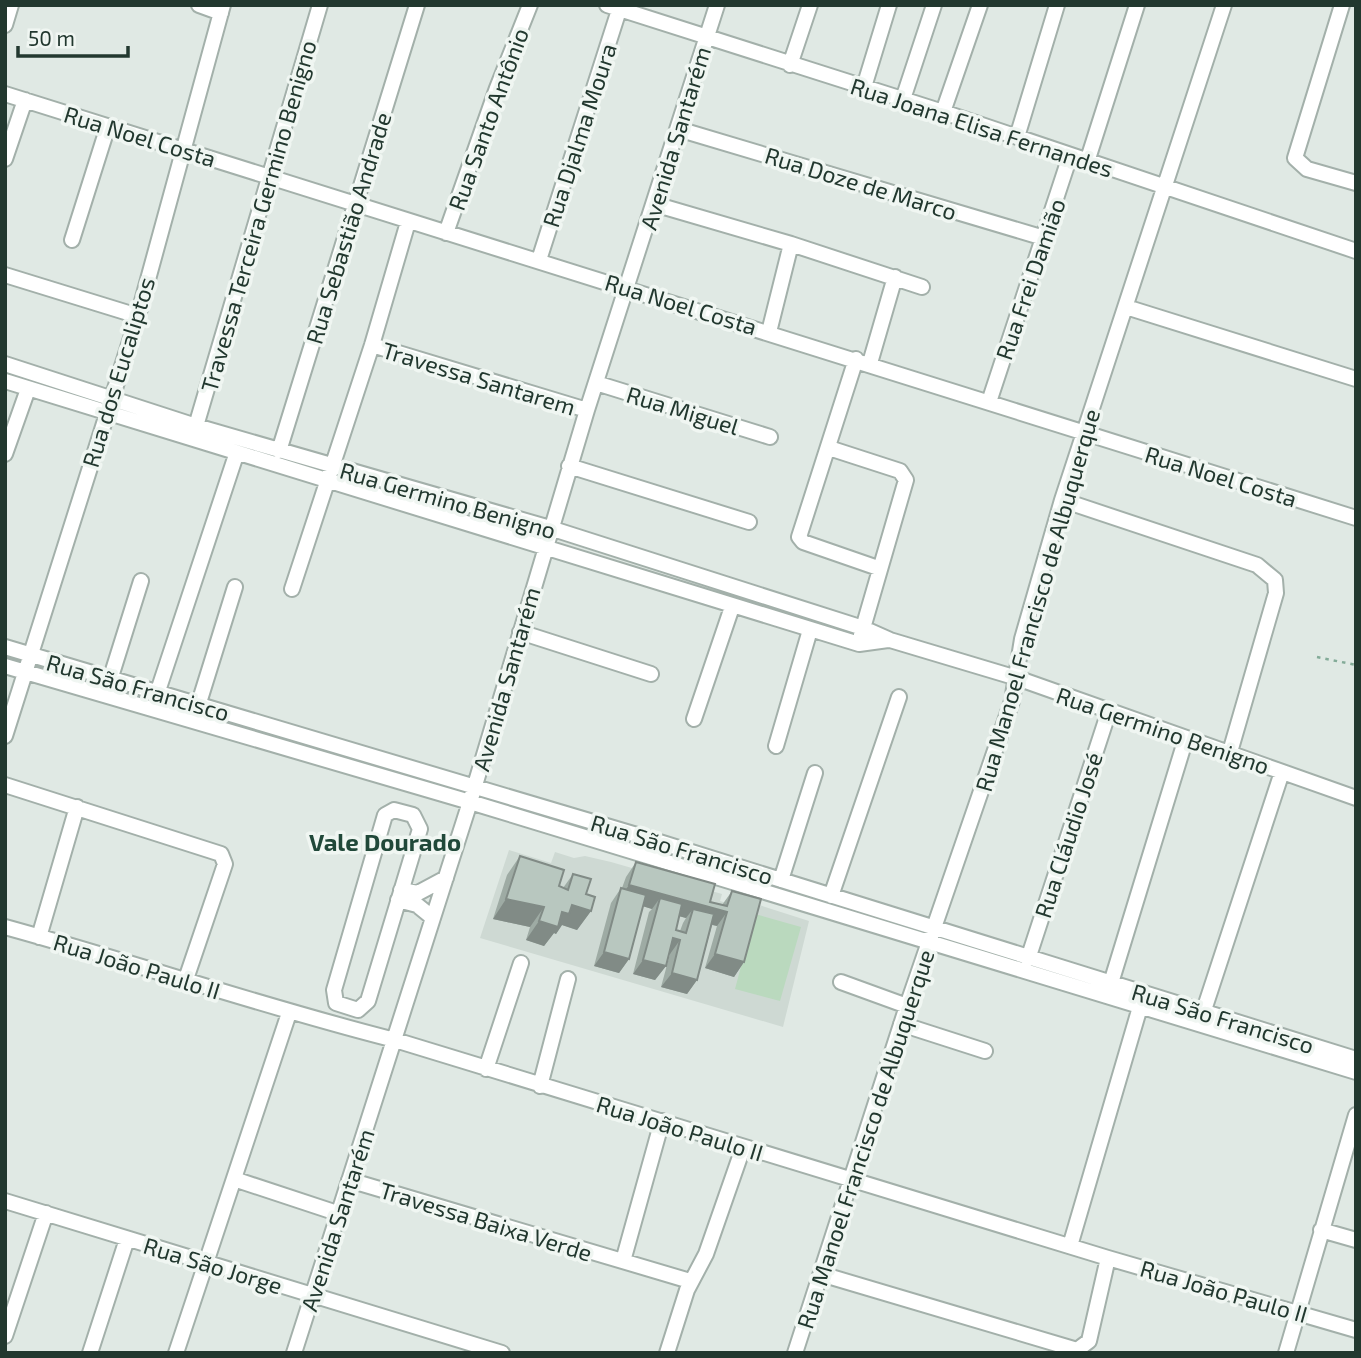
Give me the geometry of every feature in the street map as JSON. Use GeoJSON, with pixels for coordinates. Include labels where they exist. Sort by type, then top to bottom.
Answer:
{"type":"FeatureCollection","features":[{"type":"Feature","properties":{"kind":"street"},"geometry":{"type":"LineString","coordinates":[[5,25],[11,5]]}},
{"type":"Feature","properties":{"kind":"street"},"geometry":{"type":"LineString","coordinates":[[199,5],[222,9]]}},
{"type":"Feature","properties":{"kind":"street","name":"Travessa Terceira Germino Benigno"},"geometry":{"type":"LineString","coordinates":[[196,426],[320,5]]}},
{"type":"Feature","properties":{"kind":"street","name":"Rua Sebastião Andrade"},"geometry":{"type":"LineString","coordinates":[[279,451],[417,5]]}},
{"type":"Feature","properties":{"kind":"street","name":"Rua Santo Antônio"},"geometry":{"type":"LineString","coordinates":[[446,233],[497,88],[530,5]]}},
{"type":"Feature","properties":{"kind":"street","name":"Avenida Santarém"},"geometry":{"type":"LineString","coordinates":[[294,1353],[475,786],[569,466],[629,288],[718,5]]}},
{"type":"Feature","properties":{"kind":"street"},"geometry":{"type":"LineString","coordinates":[[789,65],[810,5]]}},
{"type":"Feature","properties":{"kind":"street"},"geometry":{"type":"LineString","coordinates":[[864,88],[889,5]]}},
{"type":"Feature","properties":{"kind":"street"},"geometry":{"type":"LineString","coordinates":[[902,99],[934,5]]}},
{"type":"Feature","properties":{"kind":"street"},"geometry":{"type":"LineString","coordinates":[[943,112],[980,5]]}},
{"type":"Feature","properties":{"kind":"street"},"geometry":{"type":"LineString","coordinates":[[1017,137],[1057,5]]}},
{"type":"Feature","properties":{"kind":"street"},"geometry":{"type":"LineString","coordinates":[[1087,162],[1137,5]]}},
{"type":"Feature","properties":{"kind":"street","name":"Rua Manoel Francisco de Albuquerque"},"geometry":{"type":"LineString","coordinates":[[795,1353],[901,1024],[1012,701],[1022,639],[1062,500],[1224,5]]}},
{"type":"Feature","properties":{"kind":"street"},"geometry":{"type":"LineString","coordinates":[[1342,5],[1295,158],[1307,169],[1356,183]]}},
{"type":"Feature","properties":{"kind":"street","name":"Rua Joana Elisa Fernandes"},"geometry":{"type":"LineString","coordinates":[[613,7],[706,39],[943,112],[1356,251]]}},
{"type":"Feature","properties":{"kind":"street","name":"Rua Djalma Moura"},"geometry":{"type":"LineString","coordinates":[[539,260],[613,7]]}},
{"type":"Feature","properties":{"kind":"street","name":"Rua dos Eucaliptos"},"geometry":{"type":"LineString","coordinates":[[5,736],[109,398],[138,316],[222,9]]}},
{"type":"Feature","properties":{"kind":"street","name":"Rua Noel Costa"},"geometry":{"type":"LineString","coordinates":[[5,94],[408,222],[863,361],[1356,518]]}},
{"type":"Feature","properties":{"kind":"street"},"geometry":{"type":"LineString","coordinates":[[5,159],[25,100]]}},
{"type":"Feature","properties":{"kind":"street"},"geometry":{"type":"LineString","coordinates":[[72,240],[108,127]]}},
{"type":"Feature","properties":{"kind":"street","name":"Rua Doze de Marco"},"geometry":{"type":"LineString","coordinates":[[678,129],[1044,238]]}},
{"type":"Feature","properties":{"kind":"street","name":"Rua Frei Damião"},"geometry":{"type":"LineString","coordinates":[[989,402],[1070,156]]}},
{"type":"Feature","properties":{"kind":"street"},"geometry":{"type":"LineString","coordinates":[[654,204],[922,286]]}},
{"type":"Feature","properties":{"kind":"street"},"geometry":{"type":"LineString","coordinates":[[292,589],[372,345],[408,222]]}},
{"type":"Feature","properties":{"kind":"street"},"geometry":{"type":"LineString","coordinates":[[769,332],[791,244]]}},
{"type":"Feature","properties":{"kind":"street"},"geometry":{"type":"LineString","coordinates":[[5,275],[138,316]]}},
{"type":"Feature","properties":{"kind":"street"},"geometry":{"type":"LineString","coordinates":[[878,568],[800,540],[829,448],[895,277]]}},
{"type":"Feature","properties":{"kind":"street"},"geometry":{"type":"LineString","coordinates":[[1126,307],[1356,379]]}},
{"type":"Feature","properties":{"kind":"street","name":"Travessa Santarem"},"geometry":{"type":"LineString","coordinates":[[372,345],[587,410]]}},
{"type":"Feature","properties":{"kind":"street","name":"Rua Germino Benigno"},"geometry":{"type":"LineString","coordinates":[[5,364],[331,467],[550,528],[863,628],[890,640],[1017,678],[1356,799]]}},
{"type":"Feature","properties":{"kind":"street","name":"Rua Germino Benigno"},"geometry":{"type":"LineString","coordinates":[[5,381],[236,455],[545,546],[810,630],[859,644],[890,640]]}},
{"type":"Feature","properties":{"kind":"street","name":"Rua Miguel"},"geometry":{"type":"LineString","coordinates":[[596,383],[770,437]]}},
{"type":"Feature","properties":{"kind":"street"},"geometry":{"type":"LineString","coordinates":[[5,454],[28,389]]}},
{"type":"Feature","properties":{"kind":"street"},"geometry":{"type":"LineString","coordinates":[[829,448],[900,471],[905,476],[905,488],[878,568],[859,644]]}},
{"type":"Feature","properties":{"kind":"street"},"geometry":{"type":"LineString","coordinates":[[157,694],[236,455]]}},
{"type":"Feature","properties":{"kind":"street"},"geometry":{"type":"LineString","coordinates":[[569,466],[748,522]]}},
{"type":"Feature","properties":{"kind":"street"},"geometry":{"type":"LineString","coordinates":[[1062,500],[1257,565],[1275,580],[1276,593],[1230,752]]}},
{"type":"Feature","properties":{"kind":"street"},"geometry":{"type":"LineString","coordinates":[[110,680],[141,581]]}},
{"type":"Feature","properties":{"kind":"street"},"geometry":{"type":"LineString","coordinates":[[198,706],[235,587]]}},
{"type":"Feature","properties":{"kind":"street"},"geometry":{"type":"LineString","coordinates":[[694,719],[732,607]]}},
{"type":"Feature","properties":{"kind":"street"},"geometry":{"type":"LineString","coordinates":[[776,746],[810,630]]}},
{"type":"Feature","properties":{"kind":"street"},"geometry":{"type":"LineString","coordinates":[[520,632],[651,674]]}},
{"type":"Feature","properties":{"kind":"street","name":"Rua São Francisco"},"geometry":{"type":"LineString","coordinates":[[5,648],[475,786],[781,880],[831,896],[931,936],[1028,959],[1111,983],[1356,1059]]}},
{"type":"Feature","properties":{"kind":"street","name":"Rua São Francisco"},"geometry":{"type":"LineString","coordinates":[[5,666],[931,936],[1140,1007],[1356,1072]]}},
{"type":"Feature","properties":{"kind":"street"},"geometry":{"type":"LineString","coordinates":[[831,896],[899,696]]}},
{"type":"Feature","properties":{"kind":"street","name":"Rua Cláudio José"},"geometry":{"type":"LineString","coordinates":[[1028,959],[1109,711]]}},
{"type":"Feature","properties":{"kind":"street"},"geometry":{"type":"LineString","coordinates":[[1111,983],[1186,738]]}},
{"type":"Feature","properties":{"kind":"street"},"geometry":{"type":"LineString","coordinates":[[1204,1010],[1282,772]]}},
{"type":"Feature","properties":{"kind":"street"},"geometry":{"type":"LineString","coordinates":[[781,880],[816,773]]}},
{"type":"Feature","properties":{"kind":"street"},"geometry":{"type":"LineString","coordinates":[[5,785],[221,854],[225,864],[186,979]]}},
{"type":"Feature","properties":{"kind":"street"},"geometry":{"type":"LineString","coordinates":[[39,937],[77,807]]}},
{"type":"Feature","properties":{"kind":"street"},"geometry":{"type":"LineString","coordinates":[[394,810],[413,816],[420,829],[399,895],[368,1001],[358,1010],[337,1003],[334,990],[385,815],[394,810]]}},
{"type":"Feature","properties":{"kind":"street"},"geometry":{"type":"LineString","coordinates":[[399,895],[418,893],[446,878]]}},
{"type":"Feature","properties":{"kind":"street"},"geometry":{"type":"LineString","coordinates":[[399,895],[433,918]]}},
{"type":"Feature","properties":{"kind":"street","name":"Rua João Paulo II"},"geometry":{"type":"LineString","coordinates":[[5,927],[186,979],[289,1013],[395,1040],[743,1148],[1356,1330]]}},
{"type":"Feature","properties":{"kind":"street"},"geometry":{"type":"LineString","coordinates":[[486,1069],[521,963]]}},
{"type":"Feature","properties":{"kind":"street"},"geometry":{"type":"LineString","coordinates":[[540,1086],[568,979]]}},
{"type":"Feature","properties":{"kind":"street"},"geometry":{"type":"LineString","coordinates":[[841,982],[907,1006]]}},
{"type":"Feature","properties":{"kind":"street"},"geometry":{"type":"LineString","coordinates":[[1070,1246],[1140,1007]]}},
{"type":"Feature","properties":{"kind":"street"},"geometry":{"type":"LineString","coordinates":[[176,1353],[289,1013]]}},
{"type":"Feature","properties":{"kind":"street"},"geometry":{"type":"LineString","coordinates":[[901,1024],[985,1051]]}},
{"type":"Feature","properties":{"kind":"street"},"geometry":{"type":"LineString","coordinates":[[1286,1353],[1321,1230],[1350,1159],[1356,1115]]}},
{"type":"Feature","properties":{"kind":"street","name":"Travessa Baixa Verde"},"geometry":{"type":"LineString","coordinates":[[623,1261],[662,1121]]}},
{"type":"Feature","properties":{"kind":"street"},"geometry":{"type":"LineString","coordinates":[[667,1353],[690,1281],[706,1254],[743,1148]]}},
{"type":"Feature","properties":{"kind":"street"},"geometry":{"type":"LineString","coordinates":[[234,1179],[337,1213]]}},
{"type":"Feature","properties":{"kind":"street","name":"Travessa Baixa Verde"},"geometry":{"type":"LineString","coordinates":[[349,1180],[690,1281]]}},
{"type":"Feature","properties":{"kind":"street","name":"Rua São Jorge"},"geometry":{"type":"LineString","coordinates":[[5,1201],[502,1353]]}},
{"type":"Feature","properties":{"kind":"street"},"geometry":{"type":"LineString","coordinates":[[5,1336],[46,1213]]}},
{"type":"Feature","properties":{"kind":"street"},"geometry":{"type":"LineString","coordinates":[[1321,1230],[1356,1240]]}},
{"type":"Feature","properties":{"kind":"street"},"geometry":{"type":"LineString","coordinates":[[90,1353],[127,1238]]}},
{"type":"Feature","properties":{"kind":"street"},"geometry":{"type":"LineString","coordinates":[[821,1274],[1077,1350],[1089,1342],[1108,1258]]}},
{"type":"Feature","properties":{"kind":"path"},"geometry":{"type":"LineString","coordinates":[[1317,657],[1356,665]]}},
{"type":"Feature","properties":{"kind":"shaded area"},"geometry":{"type":"Polygon","coordinates":[[[509,850],[551,863],[555,852],[574,858],[585,856],[611,862],[722,894],[720,901],[753,911],[756,904],[809,921],[783,1027],[480,938],[509,850]]]}},
{"type":"Feature","properties":{"kind":"green space"},"geometry":{"type":"Polygon","coordinates":[[[755,914],[801,927],[780,1001],[735,989],[755,914]]]}},
{"type":"Feature","properties":{"kind":"building"},"geometry":{"type":"Polygon","coordinates":[[[520,856],[564,870],[559,886],[568,890],[573,874],[591,879],[586,894],[595,897],[591,911],[572,905],[569,914],[562,912],[558,927],[539,921],[544,907],[506,899],[520,856]]]}},
{"type":"Feature","properties":{"kind":"building"},"geometry":{"type":"Polygon","coordinates":[[[636,862],[715,884],[710,902],[727,906],[732,891],[761,899],[744,962],[715,954],[727,912],[629,885],[636,862]]]}},
{"type":"Feature","properties":{"kind":"building"},"geometry":{"type":"Polygon","coordinates":[[[621,888],[646,895],[629,959],[604,952],[621,888]]]}},
{"type":"Feature","properties":{"kind":"building"},"geometry":{"type":"Polygon","coordinates":[[[660,898],[682,904],[676,930],[686,933],[693,909],[714,914],[697,980],[672,973],[680,940],[673,938],[666,966],[643,960],[660,898]]]}},
{"type":"Feature","properties":{"kind":"district","name":"Vale Dourado"},"geometry":{"type":"Point","coordinates":[385,841]}}]}
